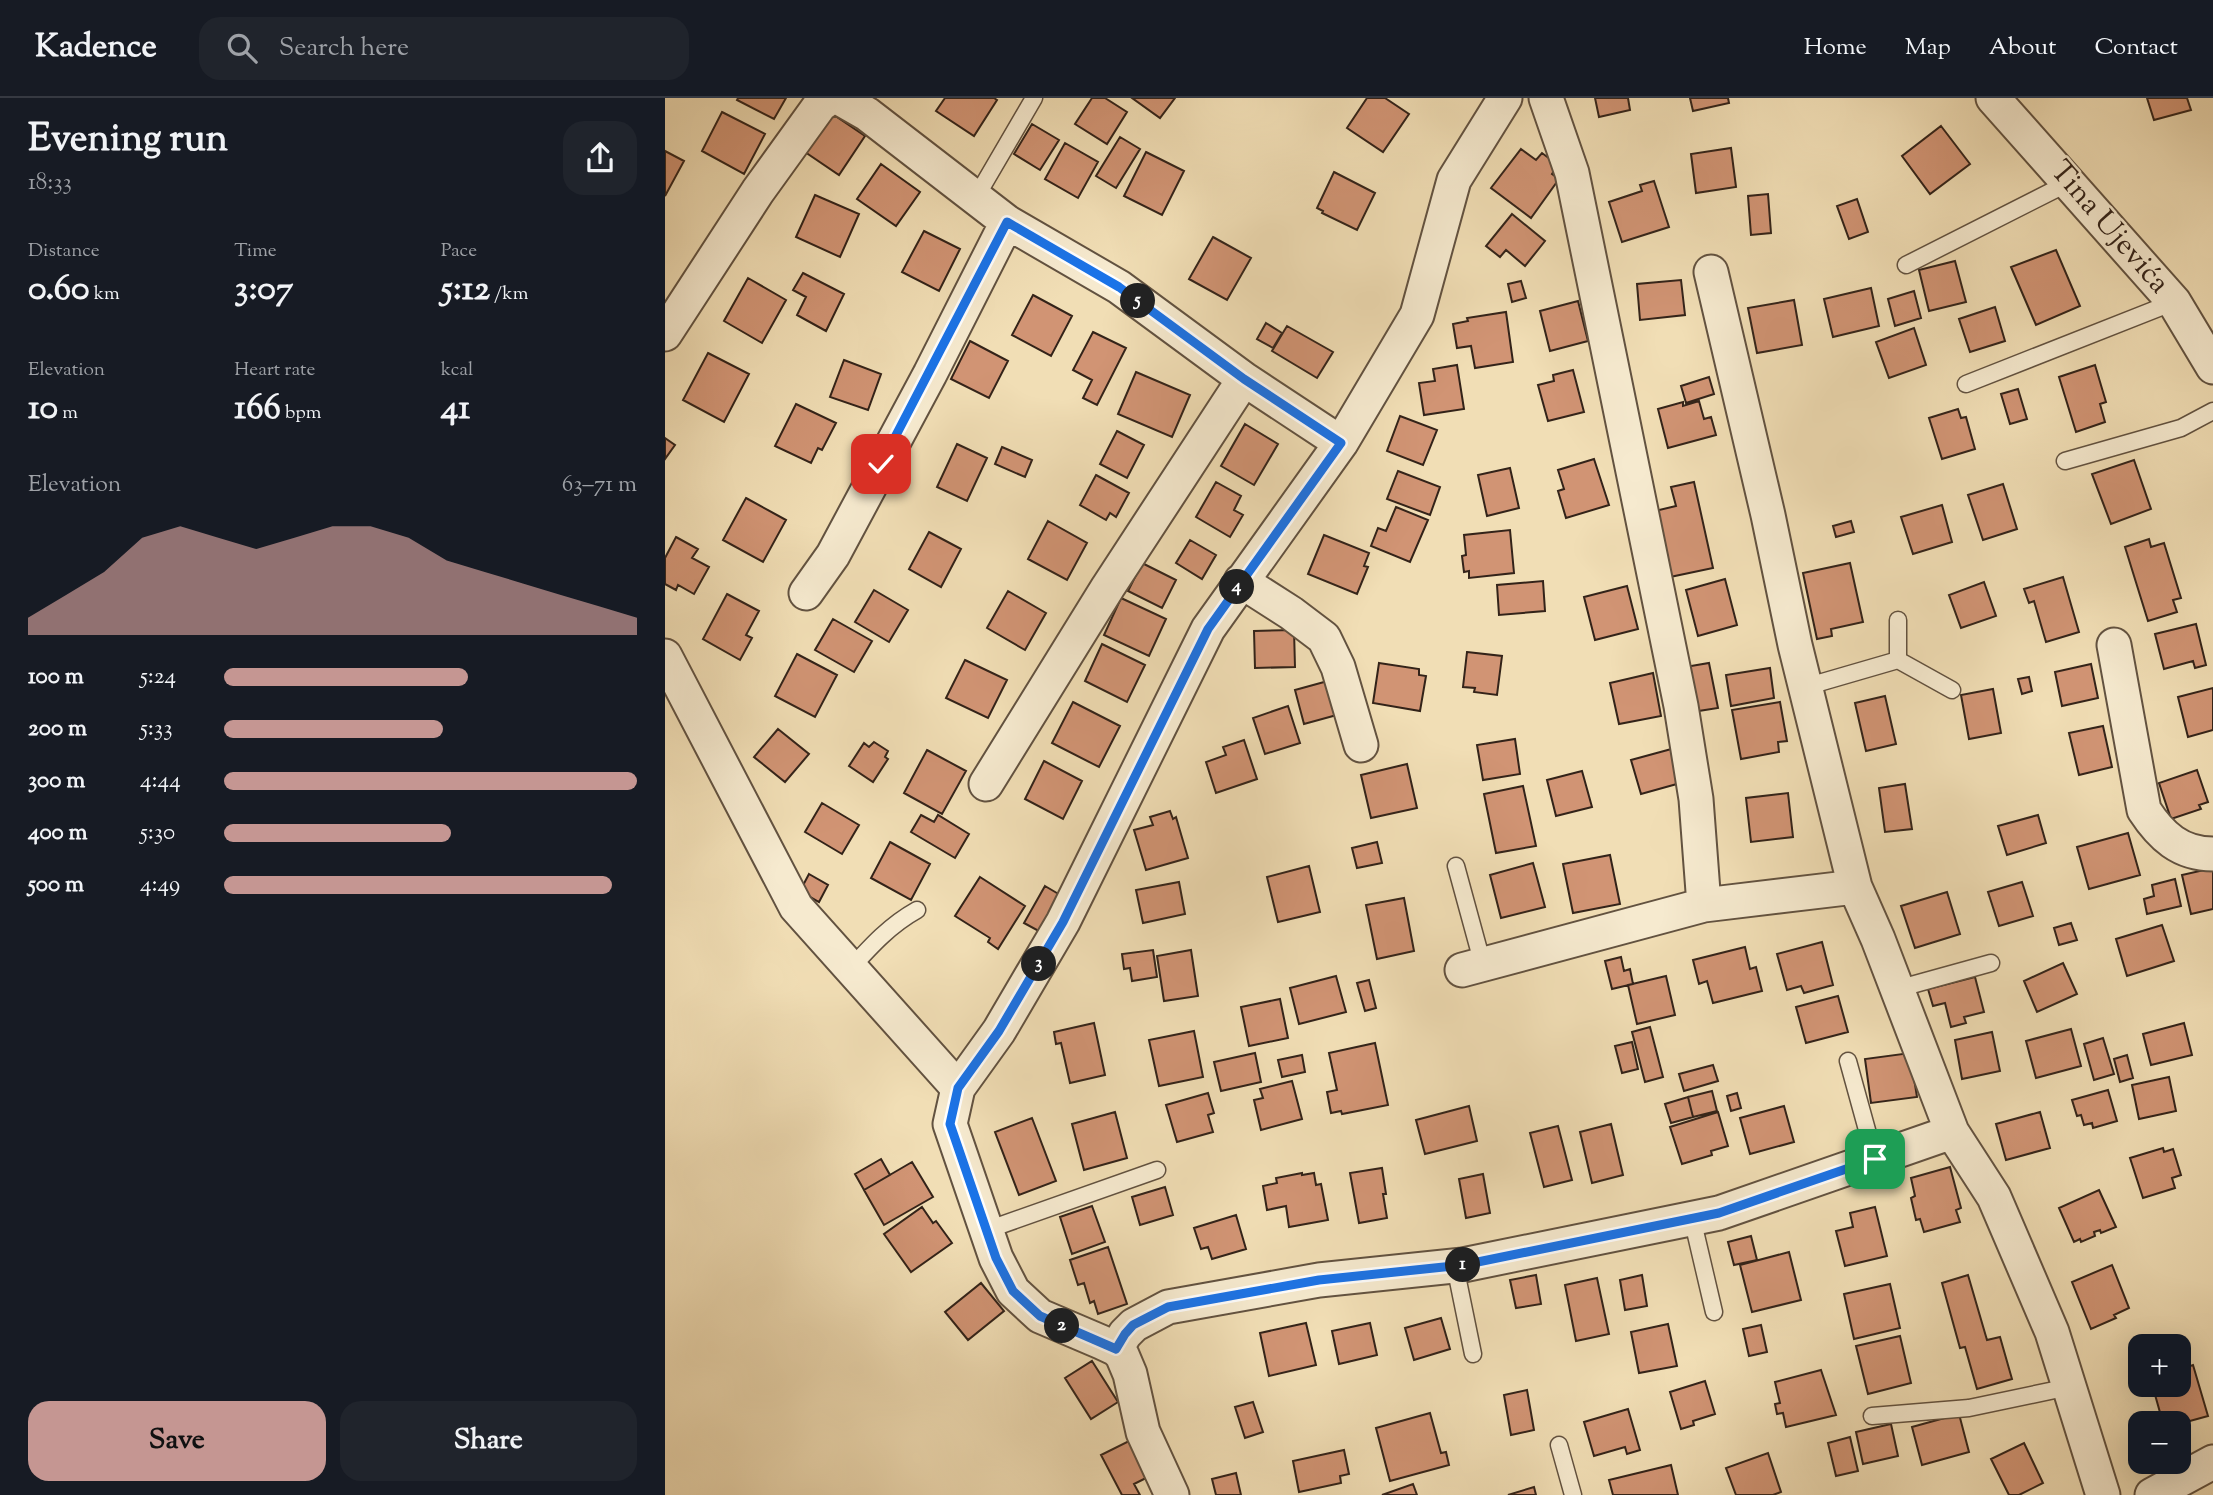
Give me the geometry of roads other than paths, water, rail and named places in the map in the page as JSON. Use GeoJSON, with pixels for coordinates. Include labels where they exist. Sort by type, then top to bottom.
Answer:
{"type":"FeatureCollection","features":[{"type":"Feature","properties":{"kind":"street"},"geometry":{"type":"LineString","coordinates":[[665,334],[758,191],[820,105],[830,98]]}},
{"type":"Feature","properties":{"kind":"street"},"geometry":{"type":"LineString","coordinates":[[839,98],[867,114],[1007,222],[1119,287],[1244,379],[1341,443]]}},
{"type":"Feature","properties":{"kind":"street"},"geometry":{"type":"LineString","coordinates":[[1172,1495],[1143,1432],[1127,1363],[1116,1349],[1040,1316],[1013,1291],[996,1258],[950,1124],[958,1088],[999,1031],[1063,922],[1208,629],[1341,443],[1417,315],[1454,180],[1505,98]]}},
{"type":"Feature","properties":{"kind":"street"},"geometry":{"type":"LineString","coordinates":[[1546,98],[1572,173],[1678,692],[1696,799],[1704,905]]}},
{"type":"Feature","properties":{"kind":"street","name":"Tina Ujevića"},"geometry":{"type":"LineString","coordinates":[[1993,98],[2174,302],[2213,367]]}},
{"type":"Feature","properties":{"kind":"street"},"geometry":{"type":"LineString","coordinates":[[806,593],[833,555],[930,374],[1007,222]]}},
{"type":"Feature","properties":{"kind":"street"},"geometry":{"type":"LineString","coordinates":[[1711,272],[1805,687],[1855,887],[1952,1132],[1994,1196],[2052,1332],[2103,1495]]}},
{"type":"Feature","properties":{"kind":"street"},"geometry":{"type":"LineString","coordinates":[[986,784],[1115,576],[1244,379]]}},
{"type":"Feature","properties":{"kind":"street"},"geometry":{"type":"LineString","coordinates":[[1241,581],[1324,638],[1338,667],[1361,745]]}},
{"type":"Feature","properties":{"kind":"street"},"geometry":{"type":"LineString","coordinates":[[2115,645],[2144,810],[2156,829],[2174,844],[2200,854],[2213,853]]}},
{"type":"Feature","properties":{"kind":"street"},"geometry":{"type":"LineString","coordinates":[[665,656],[796,907],[958,1088]]}},
{"type":"Feature","properties":{"kind":"street"},"geometry":{"type":"LineString","coordinates":[[1472,968],[1704,905],[1855,887]]}},
{"type":"Feature","properties":{"kind":"street"},"geometry":{"type":"LineString","coordinates":[[1116,1349],[1133,1325],[1168,1307],[1319,1280],[1455,1266],[1719,1213],[1952,1132]]}},
{"type":"Feature","properties":{"kind":"street"},"geometry":{"type":"LineString","coordinates":[[2152,1495],[2213,1462]]}},
{"type":"Feature","properties":{"kind":"lane"},"geometry":{"type":"LineString","coordinates":[[975,199],[1034,98]]}},
{"type":"Feature","properties":{"kind":"lane"},"geometry":{"type":"LineString","coordinates":[[1906,265],[2068,183]]}},
{"type":"Feature","properties":{"kind":"lane"},"geometry":{"type":"LineString","coordinates":[[1966,384],[2174,302]]}},
{"type":"Feature","properties":{"kind":"lane"},"geometry":{"type":"LineString","coordinates":[[2065,461],[2181,428],[2213,411]]}},
{"type":"Feature","properties":{"kind":"lane"},"geometry":{"type":"LineString","coordinates":[[1898,620],[1898,660]]}},
{"type":"Feature","properties":{"kind":"lane"},"geometry":{"type":"LineString","coordinates":[[1805,687],[1898,660],[1952,690]]}},
{"type":"Feature","properties":{"kind":"lane"},"geometry":{"type":"LineString","coordinates":[[1456,866],[1472,968]]}},
{"type":"Feature","properties":{"kind":"lane"},"geometry":{"type":"LineString","coordinates":[[851,968],[900,919],[917,910]]}},
{"type":"Feature","properties":{"kind":"lane"},"geometry":{"type":"LineString","coordinates":[[1897,989],[1991,962]]}},
{"type":"Feature","properties":{"kind":"lane"},"geometry":{"type":"LineString","coordinates":[[1848,1061],[1875,1159]]}},
{"type":"Feature","properties":{"kind":"lane"},"geometry":{"type":"LineString","coordinates":[[987,1230],[1157,1170]]}},
{"type":"Feature","properties":{"kind":"lane"},"geometry":{"type":"LineString","coordinates":[[1692,1218],[1714,1312]]}},
{"type":"Feature","properties":{"kind":"lane"},"geometry":{"type":"LineString","coordinates":[[1455,1266],[1473,1354]]}},
{"type":"Feature","properties":{"kind":"lane"},"geometry":{"type":"LineString","coordinates":[[1872,1416],[1969,1408],[2069,1387]]}},
{"type":"Feature","properties":{"kind":"lane"},"geometry":{"type":"LineString","coordinates":[[1559,1445],[1573,1495]]}}]}
